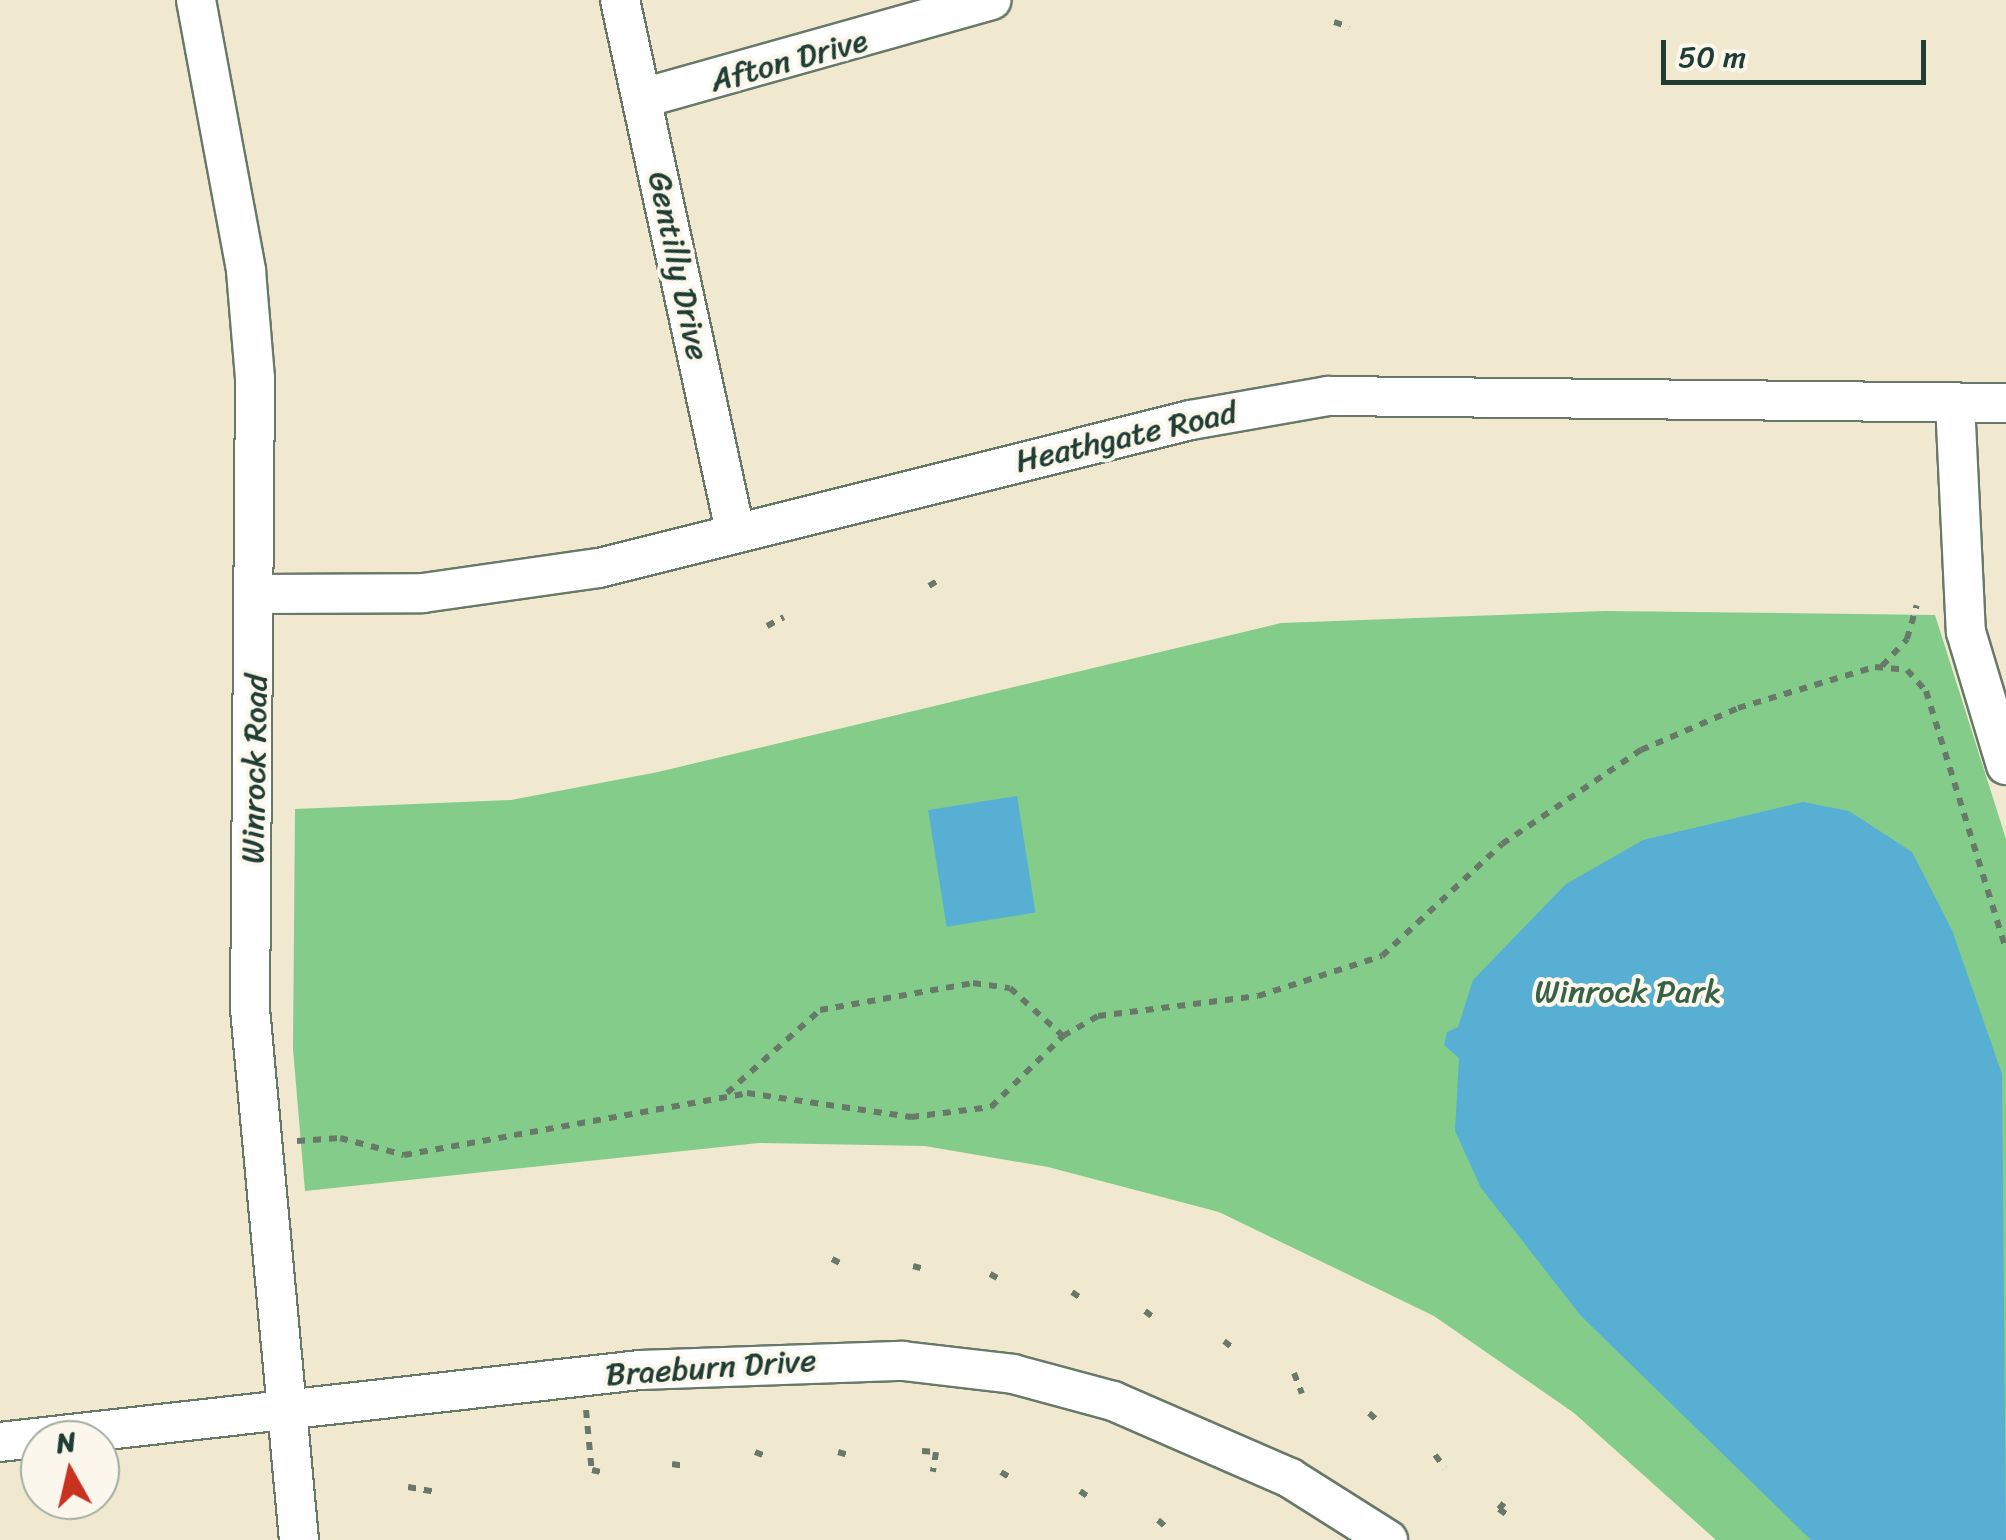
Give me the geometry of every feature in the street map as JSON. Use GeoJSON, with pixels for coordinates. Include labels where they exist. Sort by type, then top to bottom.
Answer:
{"type":"FeatureCollection","features":[{"type":"Feature","properties":{"kind":"street","name":"Winrock Road"},"geometry":{"type":"LineString","coordinates":[[196,0],[246,270],[259,594],[250,1009],[300,1540]]}},
{"type":"Feature","properties":{"kind":"street","name":"Gentilly Drive"},"geometry":{"type":"LineString","coordinates":[[620,0],[735,531]]}},
{"type":"Feature","properties":{"kind":"street","name":"Afton Drive"},"geometry":{"type":"LineString","coordinates":[[643,98],[991,0]]}},
{"type":"Feature","properties":{"kind":"street","name":"Heathgate Road"},"geometry":{"type":"LineString","coordinates":[[259,594],[508,584],[1191,420],[1328,396],[2006,403]]}},
{"type":"Feature","properties":{"kind":"street"},"geometry":{"type":"LineString","coordinates":[[1955,402],[1966,632],[2006,765]]}},
{"type":"Feature","properties":{"kind":"street","name":"Braeburn Drive"},"geometry":{"type":"LineString","coordinates":[[0,1442],[583,1376],[788,1359],[1013,1374],[1201,1436],[1388,1540]]}},
{"type":"Feature","properties":{"kind":"path"},"geometry":{"type":"LineString","coordinates":[[1334,22],[1349,27]]}},
{"type":"Feature","properties":{"kind":"path"},"geometry":{"type":"LineString","coordinates":[[928,586],[942,578]]}},
{"type":"Feature","properties":{"kind":"path"},"geometry":{"type":"LineString","coordinates":[[1881,667],[1906,638],[1918,606]]}},
{"type":"Feature","properties":{"kind":"path"},"geometry":{"type":"LineString","coordinates":[[766,626],[784,617]]}},
{"type":"Feature","properties":{"kind":"path"},"geometry":{"type":"LineString","coordinates":[[296,1141],[340,1138],[404,1155],[716,1098],[781,1094],[880,1115],[971,1112],[1010,1098],[1063,1036],[1098,1016],[1258,996],[1382,956],[1502,844],[1642,750],[1738,708],[1881,667],[1908,670],[1926,691],[2006,950]]}},
{"type":"Feature","properties":{"kind":"path"},"geometry":{"type":"LineString","coordinates":[[716,1098],[746,1084],[801,1018],[820,1010],[997,982],[1063,1036]]}},
{"type":"Feature","properties":{"kind":"path"},"geometry":{"type":"LineString","coordinates":[[832,1260],[842,1264]]}},
{"type":"Feature","properties":{"kind":"path"},"geometry":{"type":"LineString","coordinates":[[913,1266],[924,1269]]}},
{"type":"Feature","properties":{"kind":"path"},"geometry":{"type":"LineString","coordinates":[[990,1274],[1003,1280]]}},
{"type":"Feature","properties":{"kind":"path"},"geometry":{"type":"LineString","coordinates":[[1072,1292],[1082,1298]]}},
{"type":"Feature","properties":{"kind":"path"},"geometry":{"type":"LineString","coordinates":[[1145,1310],[1158,1320]]}},
{"type":"Feature","properties":{"kind":"path"},"geometry":{"type":"LineString","coordinates":[[1224,1341],[1234,1348]]}},
{"type":"Feature","properties":{"kind":"path"},"geometry":{"type":"LineString","coordinates":[[1294,1373],[1302,1394]]}},
{"type":"Feature","properties":{"kind":"path"},"geometry":{"type":"LineString","coordinates":[[583,1376],[592,1472],[605,1473]]}},
{"type":"Feature","properties":{"kind":"path"},"geometry":{"type":"LineString","coordinates":[[1369,1413],[1379,1422]]}},
{"type":"Feature","properties":{"kind":"path"},"geometry":{"type":"LineString","coordinates":[[922,1451],[936,1452],[933,1472]]}},
{"type":"Feature","properties":{"kind":"path"},"geometry":{"type":"LineString","coordinates":[[755,1452],[768,1457]]}},
{"type":"Feature","properties":{"kind":"path"},"geometry":{"type":"LineString","coordinates":[[838,1452],[852,1456]]}},
{"type":"Feature","properties":{"kind":"path"},"geometry":{"type":"LineString","coordinates":[[1435,1456],[1445,1468]]}},
{"type":"Feature","properties":{"kind":"path"},"geometry":{"type":"LineString","coordinates":[[672,1464],[685,1466]]}},
{"type":"Feature","properties":{"kind":"path"},"geometry":{"type":"LineString","coordinates":[[1002,1472],[1012,1478]]}},
{"type":"Feature","properties":{"kind":"path"},"geometry":{"type":"LineString","coordinates":[[408,1487],[435,1492]]}},
{"type":"Feature","properties":{"kind":"path"},"geometry":{"type":"LineString","coordinates":[[1080,1491],[1090,1498]]}},
{"type":"Feature","properties":{"kind":"path"},"geometry":{"type":"LineString","coordinates":[[1504,1503],[1499,1510],[1510,1518]]}},
{"type":"Feature","properties":{"kind":"path"},"geometry":{"type":"LineString","coordinates":[[1158,1520],[1168,1528]]}},
{"type":"Feature","properties":{"kind":"green space","name":"Winrock Park"},"geometry":{"type":"Polygon","coordinates":[[[1605,611],[1935,615],[2006,839],[2006,1540],[1716,1540],[1574,1413],[1434,1316],[1219,1212],[1048,1167],[925,1146],[759,1143],[305,1191],[293,1049],[295,809],[511,800],[658,772],[1281,623],[1605,611]]]}},
{"type":"Feature","properties":{"kind":"water"},"geometry":{"type":"Polygon","coordinates":[[[1017,796],[1035,913],[947,927],[928,810],[1017,796]]]}},
{"type":"Feature","properties":{"kind":"water"},"geometry":{"type":"Polygon","coordinates":[[[1803,802],[1849,811],[1912,852],[1952,930],[2002,1074],[2006,1540],[1811,1540],[1581,1316],[1481,1188],[1455,1131],[1459,1058],[1444,1045],[1447,1032],[1458,1027],[1473,980],[1566,884],[1643,840],[1803,802]]]}}]}
